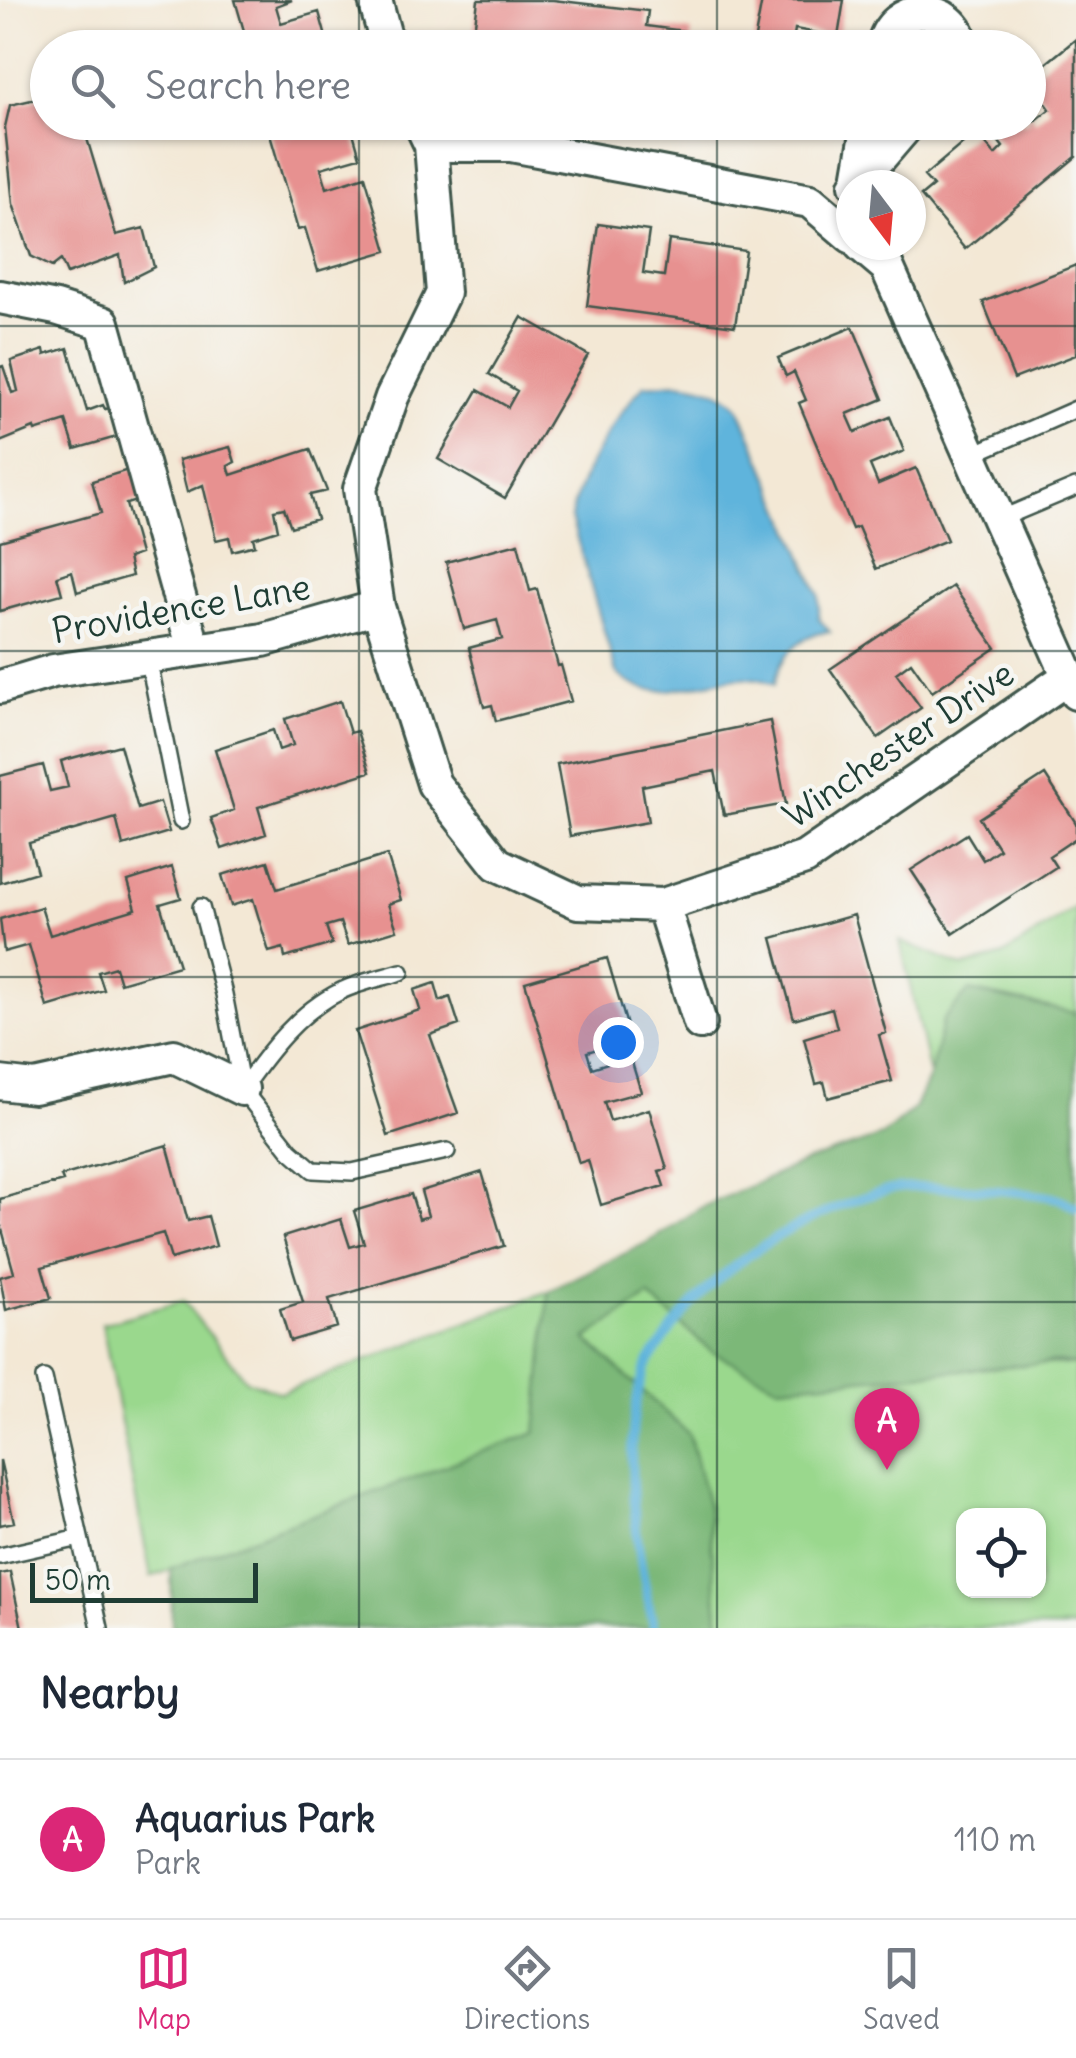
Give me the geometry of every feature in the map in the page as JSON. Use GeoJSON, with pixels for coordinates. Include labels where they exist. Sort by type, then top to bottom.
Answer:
{"type":"FeatureCollection","features":[{"type":"Feature","properties":{"kind":"street"},"geometry":{"type":"LineString","coordinates":[[374,0],[383,30]]}},
{"type":"Feature","properties":{"kind":"street"},"geometry":{"type":"LineString","coordinates":[[890,30],[916,12],[928,11],[937,12],[956,30]]}},
{"type":"Feature","properties":{"kind":"street","name":"Winchester Drive"},"geometry":{"type":"LineString","coordinates":[[427,140],[443,293],[392,397],[360,489],[378,608],[434,784],[496,864],[578,902],[663,905],[806,858],[1072,686]]}},
{"type":"Feature","properties":{"kind":"street"},"geometry":{"type":"LineString","coordinates":[[468,140],[810,201],[836,224]]}},
{"type":"Feature","properties":{"kind":"street"},"geometry":{"type":"LineString","coordinates":[[858,170],[865,140]]}},
{"type":"Feature","properties":{"kind":"street"},"geometry":{"type":"LineString","coordinates":[[869,170],[895,140]]}},
{"type":"Feature","properties":{"kind":"street"},"geometry":{"type":"LineString","coordinates":[[880,260],[887,266],[1072,686]]}},
{"type":"Feature","properties":{"kind":"street"},"geometry":{"type":"LineString","coordinates":[[0,297],[56,308],[103,323],[194,650]]}},
{"type":"Feature","properties":{"kind":"street","name":"Providence Lane"},"geometry":{"type":"LineString","coordinates":[[0,688],[53,671],[263,640],[378,608]]}},
{"type":"Feature","properties":{"kind":"street"},"geometry":{"type":"LineString","coordinates":[[663,905],[700,1022]]}},
{"type":"Feature","properties":{"kind":"street"},"geometry":{"type":"LineString","coordinates":[[0,1083],[34,1087],[174,1056],[242,1089]]}},
{"type":"Feature","properties":{"kind":"lane"},"geometry":{"type":"LineString","coordinates":[[971,455],[1076,409]]}},
{"type":"Feature","properties":{"kind":"lane"},"geometry":{"type":"LineString","coordinates":[[1000,519],[1076,487]]}},
{"type":"Feature","properties":{"kind":"lane"},"geometry":{"type":"LineString","coordinates":[[148,656],[181,821]]}},
{"type":"Feature","properties":{"kind":"lane"},"geometry":{"type":"LineString","coordinates":[[201,907],[224,994],[242,1089],[290,1150],[313,1170],[352,1172],[448,1151]]}},
{"type":"Feature","properties":{"kind":"lane"},"geometry":{"type":"LineString","coordinates":[[242,1089],[278,1039],[311,1012],[342,991],[401,972]]}},
{"type":"Feature","properties":{"kind":"lane"},"geometry":{"type":"LineString","coordinates":[[44,1378],[100,1628]]}},
{"type":"Feature","properties":{"kind":"lane"},"geometry":{"type":"LineString","coordinates":[[0,1556],[80,1538]]}},
{"type":"Feature","properties":{"kind":"green space"},"geometry":{"type":"Polygon","coordinates":[[[1076,907],[1076,1013],[969,991],[930,1075],[900,941],[962,967],[1004,955],[1076,907]]]}},
{"type":"Feature","properties":{"kind":"green space"},"geometry":{"type":"Polygon","coordinates":[[[969,991],[1076,1013],[1076,1365],[1058,1362],[779,1386],[711,1351],[649,1296],[586,1339],[689,1434],[708,1506],[719,1628],[172,1628],[171,1568],[536,1432],[549,1291],[648,1242],[702,1207],[807,1161],[882,1136],[914,1109],[930,1075],[943,1020],[969,991]]]}},
{"type":"Feature","properties":{"kind":"green space"},"geometry":{"type":"Polygon","coordinates":[[[549,1291],[537,1432],[151,1577],[102,1324],[183,1301],[246,1380],[281,1393],[549,1291]]]}},
{"type":"Feature","properties":{"kind":"green space"},"geometry":{"type":"Polygon","coordinates":[[[649,1296],[711,1351],[1076,1365],[1076,1628],[719,1628],[708,1506],[585,1339],[649,1296]]]}},
{"type":"Feature","properties":{"kind":"water"},"geometry":{"type":"Polygon","coordinates":[[[678,382],[711,389],[739,407],[819,595],[819,619],[830,632],[809,637],[793,648],[774,685],[735,678],[673,690],[652,690],[633,685],[616,672],[571,518],[590,465],[633,398],[644,385],[678,382]]]}},
{"type":"Feature","properties":{"kind":"building"},"geometry":{"type":"Polygon","coordinates":[[[235,0],[292,0],[276,6],[281,23],[319,12],[324,30],[244,30],[235,0]]]}},
{"type":"Feature","properties":{"kind":"building"},"geometry":{"type":"Polygon","coordinates":[[[478,0],[553,0],[648,11],[646,26],[677,30],[474,30],[478,0]]]}},
{"type":"Feature","properties":{"kind":"building"},"geometry":{"type":"Polygon","coordinates":[[[762,0],[844,0],[839,30],[756,30],[762,0]]]}},
{"type":"Feature","properties":{"kind":"building"},"geometry":{"type":"Polygon","coordinates":[[[1076,39],[1076,157],[965,249],[926,202],[926,192],[933,186],[926,174],[967,140],[983,140],[995,155],[1003,147],[997,140],[1046,140],[1046,112],[1050,109],[1046,103],[1046,63],[1076,39]]]}},
{"type":"Feature","properties":{"kind":"building"},"geometry":{"type":"Polygon","coordinates":[[[30,100],[30,140],[87,140],[116,235],[144,228],[154,267],[124,282],[120,255],[67,274],[61,260],[52,267],[31,256],[13,204],[5,127],[10,105],[30,100]]]}},
{"type":"Feature","properties":{"kind":"building"},"geometry":{"type":"Polygon","coordinates":[[[272,140],[355,140],[360,157],[321,168],[327,188],[365,176],[387,251],[318,271],[305,228],[298,230],[272,140]]]}},
{"type":"Feature","properties":{"kind":"building"},"geometry":{"type":"Polygon","coordinates":[[[598,224],[649,231],[643,273],[664,276],[669,240],[746,251],[735,326],[587,306],[598,224]]]}},
{"type":"Feature","properties":{"kind":"building"},"geometry":{"type":"Polygon","coordinates":[[[1076,265],[1076,355],[1014,379],[983,302],[1076,265]]]}},
{"type":"Feature","properties":{"kind":"building"},"geometry":{"type":"Polygon","coordinates":[[[522,317],[588,355],[505,498],[438,459],[478,390],[508,407],[517,391],[489,374],[522,317]]]}},
{"type":"Feature","properties":{"kind":"building"},"geometry":{"type":"Polygon","coordinates":[[[853,327],[883,399],[847,414],[855,432],[890,417],[904,451],[870,465],[878,484],[916,468],[947,540],[876,569],[858,527],[852,529],[799,403],[806,400],[794,372],[786,376],[778,358],[853,327]]]}},
{"type":"Feature","properties":{"kind":"building"},"geometry":{"type":"Polygon","coordinates":[[[68,348],[87,411],[103,405],[105,409],[111,408],[120,436],[75,449],[66,421],[35,431],[34,428],[0,442],[0,367],[3,366],[12,393],[18,391],[11,361],[44,350],[45,355],[68,348]]]}},
{"type":"Feature","properties":{"kind":"building"},"geometry":{"type":"Polygon","coordinates":[[[230,447],[235,462],[228,466],[231,475],[310,449],[327,491],[310,495],[317,519],[291,527],[284,508],[274,510],[278,530],[253,538],[255,545],[232,551],[229,537],[216,540],[203,485],[187,492],[179,460],[230,447]]]}},
{"type":"Feature","properties":{"kind":"building"},"geometry":{"type":"Polygon","coordinates":[[[138,467],[146,498],[126,504],[140,554],[128,558],[132,576],[77,592],[72,571],[57,576],[62,594],[0,611],[0,541],[101,513],[92,481],[138,467]]]}},
{"type":"Feature","properties":{"kind":"building"},"geometry":{"type":"Polygon","coordinates":[[[518,543],[530,591],[537,589],[571,701],[496,721],[492,705],[484,707],[469,648],[502,639],[497,620],[464,629],[446,562],[518,543]]]}},
{"type":"Feature","properties":{"kind":"building"},"geometry":{"type":"Polygon","coordinates":[[[953,586],[996,648],[932,692],[911,662],[896,673],[921,708],[878,738],[830,669],[953,586]]]}},
{"type":"Feature","properties":{"kind":"building"},"geometry":{"type":"Polygon","coordinates":[[[340,701],[350,733],[357,731],[370,772],[258,807],[266,834],[222,849],[211,818],[234,810],[215,749],[273,730],[279,750],[293,745],[285,719],[340,701]]]}},
{"type":"Feature","properties":{"kind":"building"},"geometry":{"type":"Polygon","coordinates":[[[770,721],[786,804],[724,815],[715,771],[642,786],[648,822],[570,836],[557,764],[770,721]]]}},
{"type":"Feature","properties":{"kind":"building"},"geometry":{"type":"Polygon","coordinates":[[[120,745],[138,809],[160,802],[169,832],[123,846],[116,818],[29,843],[37,872],[0,883],[0,776],[43,765],[50,791],[68,787],[61,761],[120,745]]]}},
{"type":"Feature","properties":{"kind":"building"},"geometry":{"type":"Polygon","coordinates":[[[1045,775],[1076,823],[1076,838],[1049,856],[1056,867],[953,934],[911,870],[967,834],[983,860],[999,849],[979,818],[1045,775]]]}},
{"type":"Feature","properties":{"kind":"building"},"geometry":{"type":"Polygon","coordinates":[[[387,855],[401,900],[388,904],[397,930],[348,945],[340,922],[326,926],[332,944],[285,958],[283,948],[269,952],[253,899],[231,906],[222,875],[268,861],[277,889],[387,855]]]}},
{"type":"Feature","properties":{"kind":"building"},"geometry":{"type":"Polygon","coordinates":[[[172,867],[181,898],[160,904],[179,966],[120,983],[115,967],[98,972],[104,990],[47,1007],[29,945],[4,952],[0,919],[41,907],[50,935],[136,909],[128,881],[172,867]]]}},
{"type":"Feature","properties":{"kind":"building"},"geometry":{"type":"Polygon","coordinates":[[[854,915],[886,1033],[879,1035],[892,1081],[828,1098],[824,1082],[816,1084],[804,1038],[837,1028],[832,1008],[794,1019],[772,938],[854,915]]]}},
{"type":"Feature","properties":{"kind":"building"},"geometry":{"type":"Polygon","coordinates":[[[607,958],[631,1039],[587,1052],[592,1068],[630,1056],[641,1092],[604,1102],[610,1121],[649,1109],[667,1169],[659,1171],[664,1186],[601,1205],[588,1160],[579,1163],[525,982],[607,958]]]}},
{"type":"Feature","properties":{"kind":"building"},"geometry":{"type":"Polygon","coordinates":[[[435,983],[440,1001],[450,997],[459,1025],[430,1035],[458,1113],[388,1136],[355,1031],[420,1010],[414,990],[435,983]]]}},
{"type":"Feature","properties":{"kind":"building"},"geometry":{"type":"Polygon","coordinates":[[[167,1145],[188,1221],[208,1216],[216,1246],[171,1259],[163,1233],[42,1267],[51,1298],[6,1310],[0,1277],[14,1273],[0,1222],[0,1199],[63,1181],[61,1176],[167,1145]]]}},
{"type":"Feature","properties":{"kind":"building"},"geometry":{"type":"Polygon","coordinates":[[[482,1172],[504,1246],[329,1299],[337,1327],[290,1341],[280,1309],[303,1302],[283,1237],[341,1219],[350,1247],[364,1243],[354,1211],[411,1194],[419,1219],[428,1216],[421,1191],[482,1172]]]}},
{"type":"Feature","properties":{"kind":"building"},"geometry":{"type":"Polygon","coordinates":[[[0,1460],[14,1522],[0,1525],[0,1460]]]}},
{"type":"Feature","properties":{"kind":"building"},"geometry":{"type":"Polygon","coordinates":[[[10,1572],[22,1628],[0,1628],[0,1574],[10,1572]]]}},
{"type":"Feature","properties":{"kind":"waterway"},"geometry":{"type":"LineString","coordinates":[[654,1628],[633,1499],[637,1401],[651,1359],[684,1313],[708,1288],[793,1228],[888,1190],[945,1188],[1021,1193],[1059,1199],[1076,1208]]}},
{"type":"Feature","properties":{"kind":"place","name":"Aquarius Park"},"geometry":{"type":"Point","coordinates":[887,1470]}}]}
